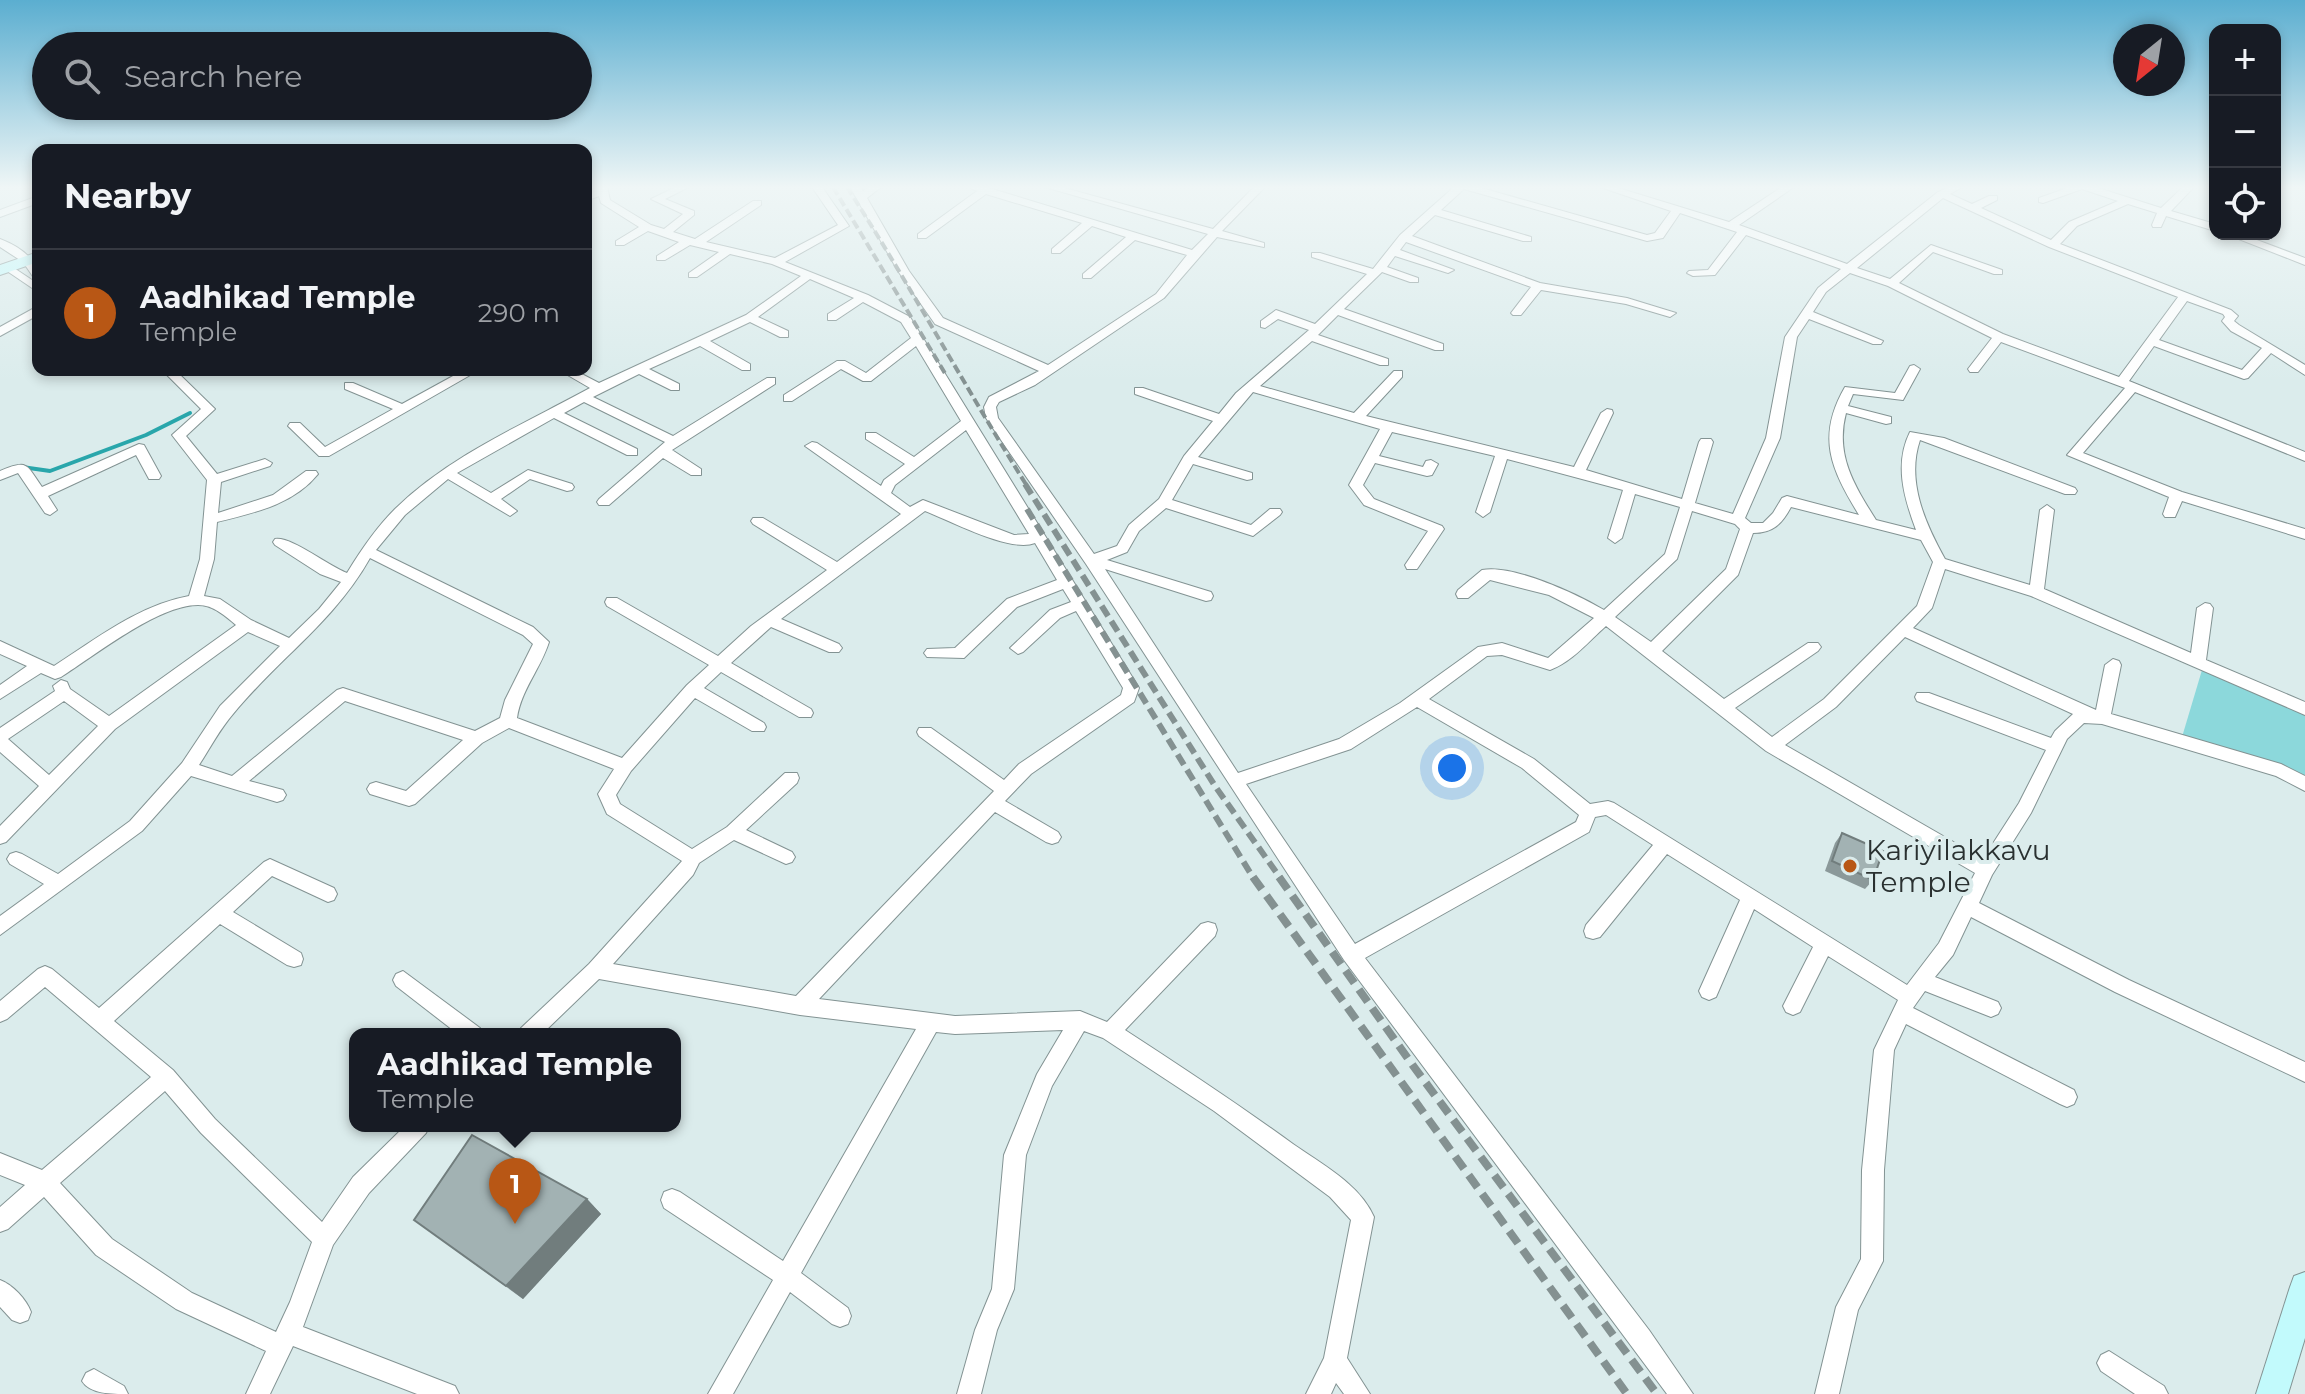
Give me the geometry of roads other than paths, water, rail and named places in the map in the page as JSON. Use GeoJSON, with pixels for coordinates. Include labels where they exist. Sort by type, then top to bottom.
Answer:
{"type":"FeatureCollection","features":[{"type":"Feature","properties":{"kind":"main road"},"geometry":{"type":"LineString","coordinates":[[4,269],[32,258]]}},
{"type":"Feature","properties":{"kind":"main road"},"geometry":{"type":"LineString","coordinates":[[2272,1394],[2305,1287]]}},
{"type":"Feature","properties":{"kind":"street"},"geometry":{"type":"LineString","coordinates":[[661,258],[673,252]]}},
{"type":"Feature","properties":{"kind":"street"},"geometry":{"type":"LineString","coordinates":[[693,275],[726,252]]}},
{"type":"Feature","properties":{"kind":"street"},"geometry":{"type":"LineString","coordinates":[[733,252],[776,262],[898,313],[917,339],[1131,688],[1128,698],[1025,769],[800,1006]]}},
{"type":"Feature","properties":{"kind":"street"},"geometry":{"type":"LineString","coordinates":[[776,262],[795,252]]}},
{"type":"Feature","properties":{"kind":"street"},"geometry":{"type":"LineString","coordinates":[[893,252],[939,321],[1048,370]]}},
{"type":"Feature","properties":{"kind":"street"},"geometry":{"type":"LineString","coordinates":[[1087,276],[1115,252]]}},
{"type":"Feature","properties":{"kind":"street"},"geometry":{"type":"LineString","coordinates":[[1187,252],[1194,254],[1160,296],[1010,395],[994,400],[990,407],[992,418],[1091,560],[1352,955],[1530,1195],[1603,1285],[1681,1394]]}},
{"type":"Feature","properties":{"kind":"street"},"geometry":{"type":"LineString","coordinates":[[1091,560],[1122,549],[1134,528],[1164,502],[1189,459],[1220,419],[1251,387],[1314,333],[1392,252]]}},
{"type":"Feature","properties":{"kind":"street"},"geometry":{"type":"LineString","coordinates":[[1396,252],[1448,270]]}},
{"type":"Feature","properties":{"kind":"street"},"geometry":{"type":"LineString","coordinates":[[1445,252],[1538,286],[1627,301],[1670,313]]}},
{"type":"Feature","properties":{"kind":"street"},"geometry":{"type":"LineString","coordinates":[[1693,273],[1711,273],[1727,252]]}},
{"type":"Feature","properties":{"kind":"street"},"geometry":{"type":"LineString","coordinates":[[1801,252],[1892,284],[1999,337],[2128,384],[2305,457]]}},
{"type":"Feature","properties":{"kind":"street"},"geometry":{"type":"LineString","coordinates":[[1652,651],[1733,571],[1742,524],[1773,438],[1791,337],[1822,290],[1868,252]]}},
{"type":"Feature","properties":{"kind":"street"},"geometry":{"type":"LineString","coordinates":[[1892,284],[1927,252]]}},
{"type":"Feature","properties":{"kind":"street"},"geometry":{"type":"LineString","coordinates":[[1942,252],[1998,272]]}},
{"type":"Feature","properties":{"kind":"street"},"geometry":{"type":"LineString","coordinates":[[2071,252],[2227,312],[2232,316],[2228,321],[2235,328],[2305,371]]}},
{"type":"Feature","properties":{"kind":"street"},"geometry":{"type":"LineString","coordinates":[[2279,252],[2305,262]]}},
{"type":"Feature","properties":{"kind":"street"},"geometry":{"type":"LineString","coordinates":[[1316,255],[1414,280]]}},
{"type":"Feature","properties":{"kind":"street"},"geometry":{"type":"LineString","coordinates":[[4,269],[32,285]]}},
{"type":"Feature","properties":{"kind":"street"},"geometry":{"type":"LineString","coordinates":[[0,927],[136,826],[188,768],[226,710],[318,622],[351,580],[367,551],[400,512],[447,473],[599,388],[750,318],[809,275]]}},
{"type":"Feature","properties":{"kind":"street"},"geometry":{"type":"LineString","coordinates":[[1517,313],[1538,286]]}},
{"type":"Feature","properties":{"kind":"street"},"geometry":{"type":"LineString","coordinates":[[2185,296],[2151,341],[2128,384],[2074,455],[2177,495],[2305,534]]}},
{"type":"Feature","properties":{"kind":"street"},"geometry":{"type":"LineString","coordinates":[[832,317],[864,297]]}},
{"type":"Feature","properties":{"kind":"street"},"geometry":{"type":"LineString","coordinates":[[1336,310],[1439,347]]}},
{"type":"Feature","properties":{"kind":"street"},"geometry":{"type":"LineString","coordinates":[[0,332],[32,313]]}},
{"type":"Feature","properties":{"kind":"street"},"geometry":{"type":"LineString","coordinates":[[1265,324],[1276,314],[1384,362]]}},
{"type":"Feature","properties":{"kind":"street"},"geometry":{"type":"LineString","coordinates":[[1807,314],[1877,341]]}},
{"type":"Feature","properties":{"kind":"street"},"geometry":{"type":"LineString","coordinates":[[750,318],[784,334]]}},
{"type":"Feature","properties":{"kind":"street"},"geometry":{"type":"LineString","coordinates":[[1974,369],[1999,337]]}},
{"type":"Feature","properties":{"kind":"street"},"geometry":{"type":"LineString","coordinates":[[788,398],[841,364],[867,378],[917,339]]}},
{"type":"Feature","properties":{"kind":"street"},"geometry":{"type":"LineString","coordinates":[[701,341],[746,367]]}},
{"type":"Feature","properties":{"kind":"street"},"geometry":{"type":"LineString","coordinates":[[2151,341],[2244,375],[2270,347]]}},
{"type":"Feature","properties":{"kind":"street"},"geometry":{"type":"LineString","coordinates":[[639,369],[675,387]]}},
{"type":"Feature","properties":{"kind":"street"},"geometry":{"type":"LineString","coordinates":[[1871,523],[1837,465],[1834,421],[1849,390],[1899,397],[1914,369]]}},
{"type":"Feature","properties":{"kind":"street"},"geometry":{"type":"LineString","coordinates":[[1357,418],[1398,374]]}},
{"type":"Feature","properties":{"kind":"street"},"geometry":{"type":"LineString","coordinates":[[174,376],[209,409],[179,435],[214,480],[213,519],[196,598]]}},
{"type":"Feature","properties":{"kind":"street"},"geometry":{"type":"LineString","coordinates":[[295,426],[324,453],[462,376]]}},
{"type":"Feature","properties":{"kind":"street"},"geometry":{"type":"LineString","coordinates":[[576,376],[599,388]]}},
{"type":"Feature","properties":{"kind":"street"},"geometry":{"type":"LineString","coordinates":[[604,502],[669,445],[771,381]]}},
{"type":"Feature","properties":{"kind":"street"},"geometry":{"type":"LineString","coordinates":[[349,386],[403,409]]}},
{"type":"Feature","properties":{"kind":"street"},"geometry":{"type":"LineString","coordinates":[[1251,387],[1388,427],[1578,472],[1742,524],[1766,528],[1787,501],[1926,537]]}},
{"type":"Feature","properties":{"kind":"street"},"geometry":{"type":"LineString","coordinates":[[1139,391],[1220,419]]}},
{"type":"Feature","properties":{"kind":"street"},"geometry":{"type":"LineString","coordinates":[[584,397],[669,445]]}},
{"type":"Feature","properties":{"kind":"street"},"geometry":{"type":"LineString","coordinates":[[1840,408],[1886,420]]}},
{"type":"Feature","properties":{"kind":"street"},"geometry":{"type":"LineString","coordinates":[[554,413],[632,452]]}},
{"type":"Feature","properties":{"kind":"street"},"geometry":{"type":"LineString","coordinates":[[1578,472],[1607,413]]}},
{"type":"Feature","properties":{"kind":"street"},"geometry":{"type":"LineString","coordinates":[[884,494],[889,483],[968,422]]}},
{"type":"Feature","properties":{"kind":"street"},"geometry":{"type":"LineString","coordinates":[[1388,427],[1356,485],[1369,502],[1437,529],[1412,565]]}},
{"type":"Feature","properties":{"kind":"street"},"geometry":{"type":"LineString","coordinates":[[2070,491],[1939,441],[1915,435],[1908,455],[1909,492],[1926,537],[1940,562],[2036,592],[2305,709]]}},
{"type":"Feature","properties":{"kind":"street"},"geometry":{"type":"LineString","coordinates":[[871,436],[914,463]]}},
{"type":"Feature","properties":{"kind":"street"},"geometry":{"type":"LineString","coordinates":[[1235,781],[1345,744],[1483,651],[1502,649],[1550,664],[1608,617],[1672,556],[1706,442]]}},
{"type":"Feature","properties":{"kind":"street"},"geometry":{"type":"LineString","coordinates":[[669,445],[667,455],[696,472]]}},
{"type":"Feature","properties":{"kind":"street"},"geometry":{"type":"LineString","coordinates":[[812,446],[911,515]]}},
{"type":"Feature","properties":{"kind":"street"},"geometry":{"type":"LineString","coordinates":[[40,494],[139,448],[154,476]]}},
{"type":"Feature","properties":{"kind":"street"},"geometry":{"type":"LineString","coordinates":[[1483,512],[1503,452]]}},
{"type":"Feature","properties":{"kind":"street"},"geometry":{"type":"LineString","coordinates":[[1371,458],[1427,472],[1431,464]]}},
{"type":"Feature","properties":{"kind":"street"},"geometry":{"type":"LineString","coordinates":[[1189,459],[1247,476]]}},
{"type":"Feature","properties":{"kind":"street"},"geometry":{"type":"LineString","coordinates":[[214,480],[265,463]]}},
{"type":"Feature","properties":{"kind":"street"},"geometry":{"type":"LineString","coordinates":[[0,476],[21,467],[50,510]]}},
{"type":"Feature","properties":{"kind":"street"},"geometry":{"type":"LineString","coordinates":[[447,473],[510,511]]}},
{"type":"Feature","properties":{"kind":"street"},"geometry":{"type":"LineString","coordinates":[[213,519],[278,499],[298,489],[311,474]]}},
{"type":"Feature","properties":{"kind":"street"},"geometry":{"type":"LineString","coordinates":[[491,499],[528,474],[567,487]]}},
{"type":"Feature","properties":{"kind":"street"},"geometry":{"type":"LineString","coordinates":[[1615,538],[1630,489]]}},
{"type":"Feature","properties":{"kind":"street"},"geometry":{"type":"LineString","coordinates":[[2170,514],[2177,495]]}},
{"type":"Feature","properties":{"kind":"street"},"geometry":{"type":"LineString","coordinates":[[1164,502],[1253,531],[1275,512]]}},
{"type":"Feature","properties":{"kind":"street"},"geometry":{"type":"LineString","coordinates":[[692,858],[613,809],[607,794],[625,766],[693,689],[769,620],[923,505],[1012,540],[1028,541],[1038,535]]}},
{"type":"Feature","properties":{"kind":"street"},"geometry":{"type":"LineString","coordinates":[[2036,592],[2047,510]]}},
{"type":"Feature","properties":{"kind":"street"},"geometry":{"type":"LineString","coordinates":[[758,521],[837,569]]}},
{"type":"Feature","properties":{"kind":"street"},"geometry":{"type":"LineString","coordinates":[[280,542],[325,570],[351,580]]}},
{"type":"Feature","properties":{"kind":"street"},"geometry":{"type":"LineString","coordinates":[[367,551],[528,631],[541,642],[536,661],[509,702],[508,721]]}},
{"type":"Feature","properties":{"kind":"street"},"geometry":{"type":"LineString","coordinates":[[1091,560],[1206,596]]}},
{"type":"Feature","properties":{"kind":"street"},"geometry":{"type":"LineString","coordinates":[[1772,746],[1830,703],[1924,608],[1940,562]]}},
{"type":"Feature","properties":{"kind":"street"},"geometry":{"type":"LineString","coordinates":[[1463,594],[1487,574],[1501,576],[1557,591],[1608,617],[1772,746],[1986,870]]}},
{"type":"Feature","properties":{"kind":"street"},"geometry":{"type":"LineString","coordinates":[[932,653],[959,654],[1012,603],[1067,582]]}},
{"type":"Feature","properties":{"kind":"street"},"geometry":{"type":"LineString","coordinates":[[55,673],[136,623],[170,605],[196,598],[215,603],[247,625],[291,645]]}},
{"type":"Feature","properties":{"kind":"street"},"geometry":{"type":"LineString","coordinates":[[612,602],[805,713]]}},
{"type":"Feature","properties":{"kind":"street"},"geometry":{"type":"LineString","coordinates":[[1018,648],[1055,614],[1080,604]]}},
{"type":"Feature","properties":{"kind":"street"},"geometry":{"type":"LineString","coordinates":[[2198,662],[2205,608]]}},
{"type":"Feature","properties":{"kind":"street"},"geometry":{"type":"LineString","coordinates":[[769,620],[834,648]]}},
{"type":"Feature","properties":{"kind":"street"},"geometry":{"type":"LineString","coordinates":[[0,837],[109,725],[247,625]]}},
{"type":"Feature","properties":{"kind":"street"},"geometry":{"type":"LineString","coordinates":[[1903,630],[2096,716],[2281,771],[2305,784]]}},
{"type":"Feature","properties":{"kind":"street"},"geometry":{"type":"LineString","coordinates":[[0,647],[55,673],[64,693],[109,725]]}},
{"type":"Feature","properties":{"kind":"street"},"geometry":{"type":"LineString","coordinates":[[1724,707],[1813,647]]}},
{"type":"Feature","properties":{"kind":"street"},"geometry":{"type":"LineString","coordinates":[[2096,716],[2113,665]]}},
{"type":"Feature","properties":{"kind":"street"},"geometry":{"type":"LineString","coordinates":[[0,693],[39,666]]}},
{"type":"Feature","properties":{"kind":"street"},"geometry":{"type":"LineString","coordinates":[[693,689],[758,727]]}},
{"type":"Feature","properties":{"kind":"street"},"geometry":{"type":"LineString","coordinates":[[50,786],[0,739],[64,693]]}},
{"type":"Feature","properties":{"kind":"street"},"geometry":{"type":"LineString","coordinates":[[234,784],[343,694],[476,738]]}},
{"type":"Feature","properties":{"kind":"street"},"geometry":{"type":"LineString","coordinates":[[1923,697],[2054,746]]}},
{"type":"Feature","properties":{"kind":"street"},"geometry":{"type":"LineString","coordinates":[[1415,699],[1495,744],[1587,811],[1608,808],[1824,944],[1906,1005],[2067,1097]]}},
{"type":"Feature","properties":{"kind":"street"},"geometry":{"type":"LineString","coordinates":[[1827,1394],[1847,1307],[1872,1261],[1873,1170],[1884,1050],[1906,1005],[1946,949],[1986,870],[2025,808],[2054,746],[2069,725],[2081,716],[2096,716]]}},
{"type":"Feature","properties":{"kind":"street"},"geometry":{"type":"LineString","coordinates":[[376,789],[409,799],[476,738],[508,721],[625,766]]}},
{"type":"Feature","properties":{"kind":"street"},"geometry":{"type":"LineString","coordinates":[[925,732],[1052,837]]}},
{"type":"Feature","properties":{"kind":"street"},"geometry":{"type":"LineString","coordinates":[[188,768],[277,795]]}},
{"type":"Feature","properties":{"kind":"street"},"geometry":{"type":"LineString","coordinates":[[534,1028],[596,970],[687,870],[692,858],[733,832],[791,778]]}},
{"type":"Feature","properties":{"kind":"street"},"geometry":{"type":"LineString","coordinates":[[1352,955],[1583,827],[1587,811]]}},
{"type":"Feature","properties":{"kind":"street"},"geometry":{"type":"LineString","coordinates":[[733,832],[786,857]]}},
{"type":"Feature","properties":{"kind":"street"},"geometry":{"type":"LineString","coordinates":[[1593,931],[1665,844]]}},
{"type":"Feature","properties":{"kind":"street"},"geometry":{"type":"LineString","coordinates":[[16,859],[58,883]]}},
{"type":"Feature","properties":{"kind":"street"},"geometry":{"type":"LineString","coordinates":[[98,1022],[270,867],[328,894]]}},
{"type":"Feature","properties":{"kind":"street"},"geometry":{"type":"LineString","coordinates":[[1709,991],[1750,897]]}},
{"type":"Feature","properties":{"kind":"street"},"geometry":{"type":"LineString","coordinates":[[1967,906],[2122,986],[2305,1072]]}},
{"type":"Feature","properties":{"kind":"street"},"geometry":{"type":"LineString","coordinates":[[218,913],[294,959]]}},
{"type":"Feature","properties":{"kind":"street"},"geometry":{"type":"LineString","coordinates":[[1110,1032],[1208,930]]}},
{"type":"Feature","properties":{"kind":"street"},"geometry":{"type":"LineString","coordinates":[[1793,1006],[1824,944]]}},
{"type":"Feature","properties":{"kind":"street"},"geometry":{"type":"LineString","coordinates":[[596,970],[800,1006],[955,1025],[1080,1020],[1110,1032],[1221,1104],[1338,1189],[1363,1217],[1335,1361],[1318,1394]]}},
{"type":"Feature","properties":{"kind":"street"},"geometry":{"type":"LineString","coordinates":[[0,1013],[45,975],[166,1077],[208,1126],[324,1239]]}},
{"type":"Feature","properties":{"kind":"street"},"geometry":{"type":"LineString","coordinates":[[403,980],[465,1028]]}},
{"type":"Feature","properties":{"kind":"street"},"geometry":{"type":"LineString","coordinates":[[1922,981],[1991,1008]]}},
{"type":"Feature","properties":{"kind":"street"},"geometry":{"type":"LineString","coordinates":[[969,1394],[986,1330],[1003,1289],[1015,1155],[1044,1081],[1080,1020]]}},
{"type":"Feature","properties":{"kind":"street"},"geometry":{"type":"LineString","coordinates":[[720,1394],[931,1022]]}},
{"type":"Feature","properties":{"kind":"street"},"geometry":{"type":"LineString","coordinates":[[0,1221],[166,1077]]}},
{"type":"Feature","properties":{"kind":"street"},"geometry":{"type":"LineString","coordinates":[[258,1394],[324,1239],[361,1185],[413,1132]]}},
{"type":"Feature","properties":{"kind":"street"},"geometry":{"type":"LineString","coordinates":[[0,1164],[45,1182],[104,1247],[184,1301],[284,1339],[447,1394]]}},
{"type":"Feature","properties":{"kind":"street"},"geometry":{"type":"LineString","coordinates":[[672,1200],[787,1276],[840,1316]]}},
{"type":"Feature","properties":{"kind":"street"},"geometry":{"type":"LineString","coordinates":[[0,1291],[20,1312]]}},
{"type":"Feature","properties":{"kind":"street"},"geometry":{"type":"LineString","coordinates":[[1335,1361],[1358,1394]]}},
{"type":"Feature","properties":{"kind":"street"},"geometry":{"type":"LineString","coordinates":[[2109,1363],[2156,1394]]}},
{"type":"Feature","properties":{"kind":"street"},"geometry":{"type":"LineString","coordinates":[[94,1381],[116,1394]]}},
{"type":"Feature","properties":{"kind":"waterway"},"geometry":{"type":"LineString","coordinates":[[22,467],[50,471],[146,435],[190,413]]}},
{"type":"Feature","properties":{"kind":"railway"},"geometry":{"type":"LineString","coordinates":[[872,252],[946,375]]}},
{"type":"Feature","properties":{"kind":"railway"},"geometry":{"type":"LineString","coordinates":[[887,252],[1027,486]]}},
{"type":"Feature","properties":{"kind":"railway"},"geometry":{"type":"LineString","coordinates":[[1025,484],[1215,786],[1281,879]]}},
{"type":"Feature","properties":{"kind":"railway"},"geometry":{"type":"LineString","coordinates":[[1027,509],[1254,879]]}},
{"type":"Feature","properties":{"kind":"railway"},"geometry":{"type":"LineString","coordinates":[[1253,877],[1627,1394]]}},
{"type":"Feature","properties":{"kind":"railway"},"geometry":{"type":"LineString","coordinates":[[1279,877],[1414,1067],[1657,1394]]}},
{"type":"Feature","properties":{"kind":"place","name":"Kariyilakkavu Temple"},"geometry":{"type":"Point","coordinates":[1850,866]}},
{"type":"Feature","properties":{"kind":"place","name":"Aadhikad Temple"},"geometry":{"type":"Point","coordinates":[515,1224]}}]}
